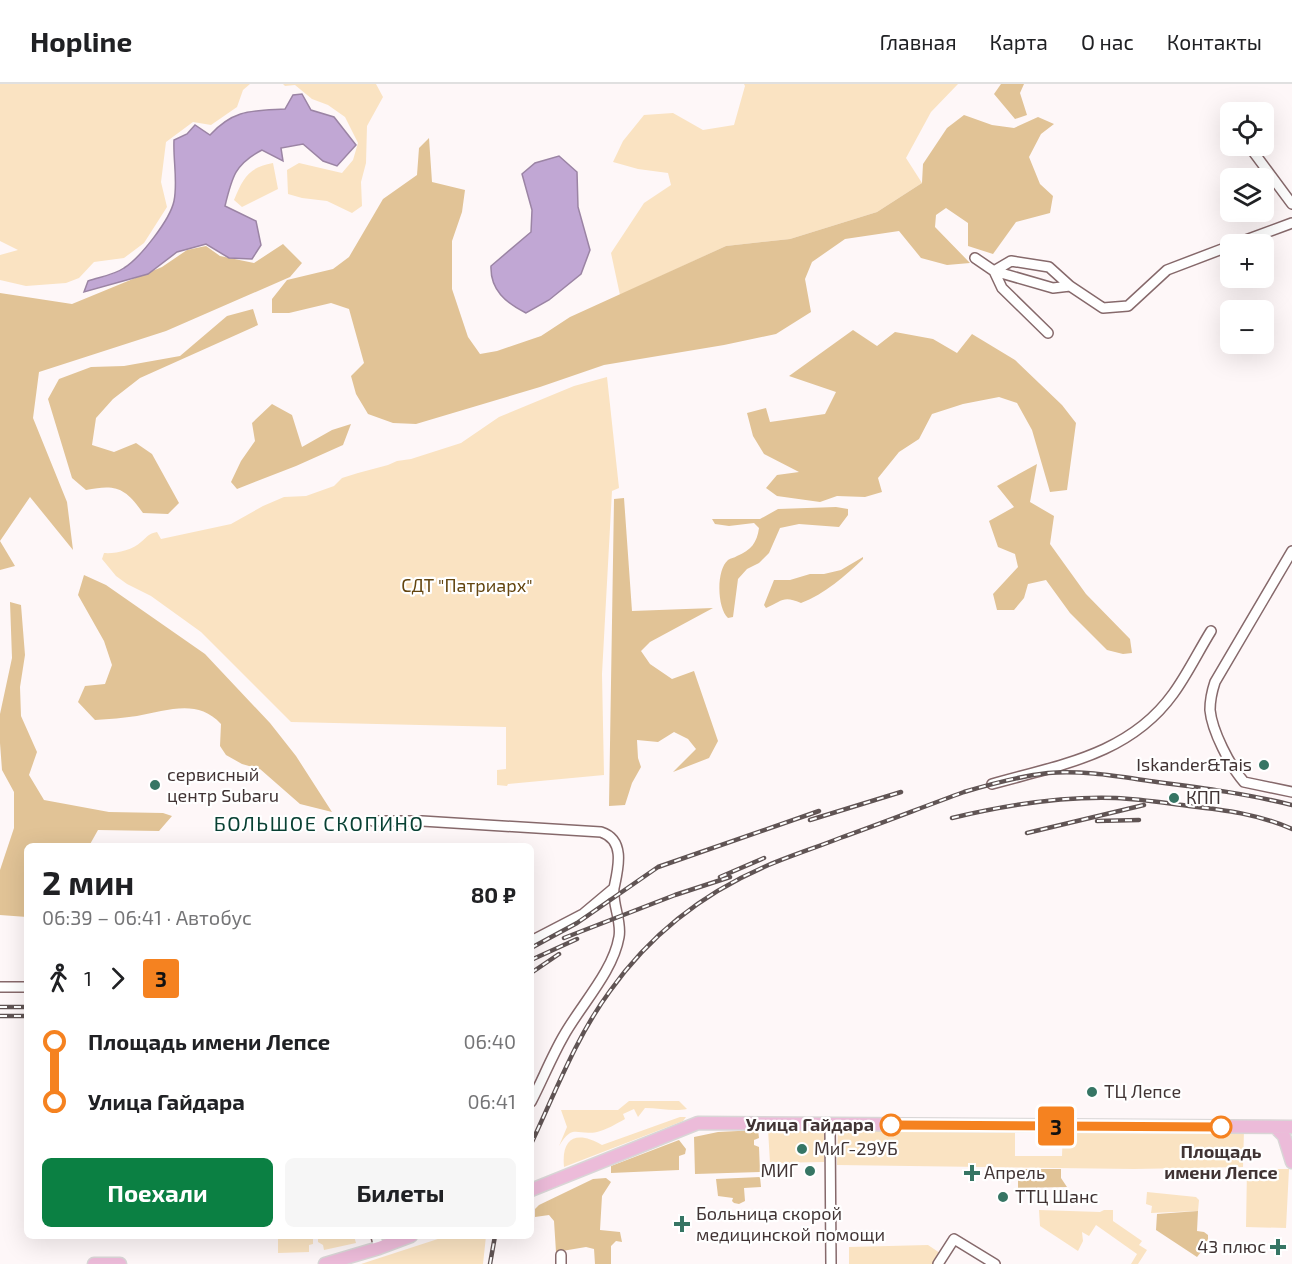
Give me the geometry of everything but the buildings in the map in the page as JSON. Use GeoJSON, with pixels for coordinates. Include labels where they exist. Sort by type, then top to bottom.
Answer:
{"type":"FeatureCollection","features":[{"type":"Feature","properties":{"kind":"main road"},"geometry":{"type":"LineString","coordinates":[[534,1189],[698,1123],[1292,1127]]}},
{"type":"Feature","properties":{"kind":"main road"},"geometry":{"type":"LineString","coordinates":[[1276,1128],[1284,1136],[1291,1159]]}},
{"type":"Feature","properties":{"kind":"main road"},"geometry":{"type":"LineString","coordinates":[[1291,1159],[1290,1138],[1292,1134]]}},
{"type":"Feature","properties":{"kind":"main road"},"geometry":{"type":"LineString","coordinates":[[325,1264],[378,1242],[394,1239]]}},
{"type":"Feature","properties":{"kind":"main road"},"geometry":{"type":"LineString","coordinates":[[94,1264],[120,1264]]}},
{"type":"Feature","properties":{"kind":"street"},"geometry":{"type":"LineString","coordinates":[[1256,156],[1292,204]]}},
{"type":"Feature","properties":{"kind":"street"},"geometry":{"type":"LineString","coordinates":[[1262,234],[1292,223]]}},
{"type":"Feature","properties":{"kind":"street"},"geometry":{"type":"LineString","coordinates":[[994,271],[1011,261],[1049,267],[1070,286],[1103,308],[1128,306],[1167,270],[1220,250]]}},
{"type":"Feature","properties":{"kind":"street"},"geometry":{"type":"LineString","coordinates":[[975,258],[994,271],[1053,288],[1070,286]]}},
{"type":"Feature","properties":{"kind":"street"},"geometry":{"type":"LineString","coordinates":[[994,271],[1002,288],[1048,333]]}},
{"type":"Feature","properties":{"kind":"street"},"geometry":{"type":"LineString","coordinates":[[1292,551],[1219,675],[1212,690],[1210,705],[1213,723],[1232,766],[1245,782],[1292,792]]}},
{"type":"Feature","properties":{"kind":"street"},"geometry":{"type":"LineString","coordinates":[[992,784],[1095,754],[1134,734],[1159,711],[1173,694],[1211,631]]}},
{"type":"Feature","properties":{"kind":"street"},"geometry":{"type":"LineString","coordinates":[[373,821],[422,821],[607,834],[612,838],[617,849],[618,873],[614,888],[619,938],[610,964],[563,1036],[534,1096]]}},
{"type":"Feature","properties":{"kind":"street"},"geometry":{"type":"LineString","coordinates":[[534,939],[583,914],[614,888]]}},
{"type":"Feature","properties":{"kind":"street"},"geometry":{"type":"LineString","coordinates":[[0,987],[24,987]]}},
{"type":"Feature","properties":{"kind":"street"},"geometry":{"type":"LineString","coordinates":[[830,1124],[831,1264]]}},
{"type":"Feature","properties":{"kind":"street"},"geometry":{"type":"LineString","coordinates":[[938,1264],[954,1239],[995,1264]]}},
{"type":"Feature","properties":{"kind":"green space"},"geometry":{"type":"Polygon","coordinates":[[[0,84],[250,84],[243,90],[237,107],[211,125],[193,122],[166,142],[161,182],[167,207],[144,243],[124,258],[94,262],[79,278],[66,283],[26,286],[0,280],[0,255],[18,250],[0,241],[0,84]]]}},
{"type":"Feature","properties":{"kind":"green space"},"geometry":{"type":"Polygon","coordinates":[[[283,84],[376,84],[383,97],[367,126],[366,163],[361,182],[362,206],[352,213],[327,201],[288,194],[287,170],[299,163],[342,173],[353,160],[358,143],[345,117],[328,105],[312,99],[295,85],[285,86],[283,84]]]}},
{"type":"Feature","properties":{"kind":"green space"},"geometry":{"type":"Polygon","coordinates":[[[744,84],[958,84],[931,112],[906,158],[922,183],[877,212],[790,239],[726,246],[620,295],[611,253],[644,203],[671,185],[668,173],[638,169],[613,162],[623,141],[644,115],[673,113],[703,130],[734,125],[744,84]]]}},
{"type":"Feature","properties":{"kind":"green space"},"geometry":{"type":"Polygon","coordinates":[[[273,163],[278,189],[242,207],[234,200],[244,180],[258,167],[273,163]]]}},
{"type":"Feature","properties":{"kind":"green space","name":"СДТ \"Патриарх\""},"geometry":{"type":"Polygon","coordinates":[[[607,377],[619,488],[612,491],[602,674],[604,775],[508,784],[507,786],[497,785],[497,770],[506,769],[506,727],[291,722],[201,632],[151,596],[116,576],[102,559],[104,553],[129,549],[138,545],[148,535],[157,532],[161,539],[231,524],[284,497],[306,496],[334,486],[342,478],[461,443],[499,417],[574,386],[607,377]]]}},
{"type":"Feature","properties":{"kind":"green space"},"geometry":{"type":"Polygon","coordinates":[[[629,1101],[679,1101],[687,1109],[645,1108],[638,1117],[634,1109],[623,1114],[625,1119],[604,1130],[572,1133],[559,1146],[567,1127],[561,1110],[618,1110],[629,1101]]]}},
{"type":"Feature","properties":{"kind":"green space"},"geometry":{"type":"Polygon","coordinates":[[[680,1117],[686,1117],[683,1121],[564,1167],[565,1149],[573,1139],[586,1138],[602,1145],[680,1117]]]}},
{"type":"Feature","properties":{"kind":"green space"},"geometry":{"type":"Polygon","coordinates":[[[838,1127],[1015,1129],[1015,1156],[1062,1156],[1063,1129],[1244,1130],[1243,1167],[1134,1169],[837,1165],[838,1127]]]}},
{"type":"Feature","properties":{"kind":"green space"},"geometry":{"type":"Polygon","coordinates":[[[768,1129],[820,1129],[824,1132],[824,1162],[770,1163],[768,1129]]]}},
{"type":"Feature","properties":{"kind":"green space"},"geometry":{"type":"Polygon","coordinates":[[[1247,1169],[1289,1169],[1286,1228],[1246,1227],[1247,1169]]]}},
{"type":"Feature","properties":{"kind":"green space"},"geometry":{"type":"Polygon","coordinates":[[[1147,1192],[1196,1197],[1199,1200],[1198,1211],[1151,1213],[1152,1206],[1146,1204],[1147,1192]]]}},
{"type":"Feature","properties":{"kind":"green space"},"geometry":{"type":"Polygon","coordinates":[[[1039,1210],[1100,1212],[1113,1210],[1113,1221],[1142,1241],[1139,1245],[1147,1250],[1138,1264],[1131,1264],[1137,1254],[1096,1225],[1089,1236],[1082,1232],[1083,1241],[1078,1251],[1040,1226],[1039,1210]]]}},
{"type":"Feature","properties":{"kind":"green space"},"geometry":{"type":"Polygon","coordinates":[[[278,1239],[313,1239],[313,1244],[309,1245],[309,1252],[278,1253],[278,1239]]]}},
{"type":"Feature","properties":{"kind":"green space"},"geometry":{"type":"Polygon","coordinates":[[[318,1239],[355,1239],[356,1243],[324,1250],[323,1245],[318,1242],[318,1239]]]}},
{"type":"Feature","properties":{"kind":"green space"},"geometry":{"type":"Polygon","coordinates":[[[438,1239],[486,1239],[483,1264],[361,1264],[438,1239]]]}},
{"type":"Feature","properties":{"kind":"green space"},"geometry":{"type":"Polygon","coordinates":[[[928,1245],[943,1255],[938,1264],[849,1264],[849,1247],[928,1245]]]}},
{"type":"Feature","properties":{"kind":"shaded area"},"geometry":{"type":"Polygon","coordinates":[[[1001,84],[1024,84],[1020,93],[1027,115],[1015,119],[994,94],[1001,84]]]}},
{"type":"Feature","properties":{"kind":"shaded area"},"geometry":{"type":"Polygon","coordinates":[[[302,94],[311,110],[334,117],[356,145],[337,166],[323,161],[303,144],[281,148],[283,161],[262,150],[240,166],[230,187],[225,206],[256,221],[261,245],[252,259],[229,258],[206,244],[177,252],[148,274],[84,292],[88,281],[116,272],[131,263],[154,238],[167,218],[175,193],[174,140],[187,134],[195,125],[210,135],[227,120],[244,113],[285,109],[293,95],[302,94]]]}},
{"type":"Feature","properties":{"kind":"shaded area"},"geometry":{"type":"Polygon","coordinates":[[[964,115],[992,125],[1014,128],[1038,117],[1054,124],[1041,134],[1029,157],[1040,184],[1053,196],[1050,213],[1016,222],[993,254],[968,246],[968,223],[946,208],[936,215],[935,227],[970,263],[947,265],[921,258],[899,231],[845,239],[812,262],[805,279],[811,312],[776,334],[604,365],[540,387],[416,424],[393,423],[368,414],[356,394],[351,376],[364,363],[349,309],[331,303],[289,313],[272,313],[272,299],[287,280],[333,269],[349,257],[383,199],[417,175],[419,148],[429,138],[432,182],[465,190],[462,212],[452,241],[452,289],[468,337],[480,354],[497,351],[541,336],[570,317],[726,246],[790,239],[877,212],[922,183],[923,164],[947,128],[964,115]]]}},
{"type":"Feature","properties":{"kind":"shaded area"},"geometry":{"type":"Polygon","coordinates":[[[559,156],[577,172],[578,207],[590,250],[581,274],[549,300],[526,313],[512,305],[496,289],[491,266],[531,232],[532,210],[522,174],[535,163],[559,156]]]}},
{"type":"Feature","properties":{"kind":"shaded area"},"geometry":{"type":"Polygon","coordinates":[[[283,244],[302,263],[290,277],[166,331],[39,372],[33,418],[67,502],[73,550],[30,497],[0,541],[0,293],[72,304],[162,267],[187,250],[206,246],[220,256],[254,263],[283,244]]]}},
{"type":"Feature","properties":{"kind":"shaded area"},"geometry":{"type":"Polygon","coordinates":[[[253,309],[258,325],[140,378],[113,399],[96,418],[92,445],[114,452],[136,443],[152,454],[179,503],[168,514],[143,513],[131,498],[119,490],[105,488],[86,490],[72,478],[48,399],[59,379],[91,367],[124,366],[180,356],[227,316],[253,309]]]}},
{"type":"Feature","properties":{"kind":"shaded area"},"geometry":{"type":"Polygon","coordinates":[[[853,330],[877,346],[895,332],[933,339],[957,353],[972,334],[1015,360],[1062,405],[1076,423],[1067,490],[1050,492],[1032,430],[1017,403],[999,397],[963,404],[932,414],[919,439],[899,452],[878,478],[882,492],[865,497],[837,496],[820,502],[777,496],[766,488],[777,475],[799,472],[764,454],[753,436],[747,413],[766,408],[770,422],[825,414],[836,392],[789,376],[853,330]]]}},
{"type":"Feature","properties":{"kind":"shaded area"},"geometry":{"type":"Polygon","coordinates":[[[272,404],[292,415],[302,447],[332,430],[351,424],[343,445],[237,489],[231,482],[241,461],[255,441],[252,423],[272,404]]]}},
{"type":"Feature","properties":{"kind":"shaded area"},"geometry":{"type":"Polygon","coordinates":[[[1037,464],[1030,502],[1054,516],[1050,544],[1086,594],[1130,639],[1132,653],[1123,654],[1107,650],[1070,613],[1046,580],[1028,584],[1024,598],[1014,610],[997,610],[993,594],[1018,567],[1015,554],[998,547],[989,521],[1014,507],[997,486],[1037,464]]]}},
{"type":"Feature","properties":{"kind":"shaded area"},"geometry":{"type":"Polygon","coordinates":[[[624,498],[632,611],[713,608],[650,642],[641,651],[650,664],[672,679],[694,671],[718,741],[709,758],[673,772],[696,749],[688,739],[674,732],[658,742],[637,740],[641,767],[632,783],[625,805],[609,806],[614,499],[624,498]]]}},
{"type":"Feature","properties":{"kind":"shaded area"},"geometry":{"type":"Polygon","coordinates":[[[836,507],[848,509],[848,515],[839,527],[799,524],[780,528],[769,553],[759,563],[747,569],[738,579],[733,617],[728,618],[724,613],[720,598],[721,572],[728,560],[746,551],[752,545],[757,538],[759,528],[754,523],[729,526],[715,524],[712,519],[760,519],[778,509],[836,507]]]}},
{"type":"Feature","properties":{"kind":"shaded area"},"geometry":{"type":"Polygon","coordinates":[[[0,541],[15,566],[0,570],[0,541]]]}},
{"type":"Feature","properties":{"kind":"shaded area"},"geometry":{"type":"Polygon","coordinates":[[[863,557],[842,578],[810,599],[801,603],[790,599],[783,600],[766,608],[764,605],[774,580],[790,580],[810,574],[841,570],[863,557]]]}},
{"type":"Feature","properties":{"kind":"shaded area"},"geometry":{"type":"Polygon","coordinates":[[[84,575],[106,585],[205,654],[270,723],[296,756],[332,812],[300,804],[260,769],[242,764],[226,755],[220,746],[221,724],[202,711],[181,708],[132,717],[95,720],[78,702],[85,686],[105,684],[112,665],[104,641],[78,595],[84,575]]]}},
{"type":"Feature","properties":{"kind":"shaded area"},"geometry":{"type":"Polygon","coordinates":[[[10,602],[21,605],[25,655],[20,687],[21,716],[37,752],[29,775],[44,800],[109,812],[163,813],[172,816],[159,831],[98,830],[91,843],[24,843],[24,917],[0,915],[0,870],[14,828],[14,792],[2,770],[0,743],[0,714],[12,658],[10,602]]]}},
{"type":"Feature","properties":{"kind":"shaded area"},"geometry":{"type":"Polygon","coordinates":[[[758,1130],[759,1138],[754,1140],[754,1145],[759,1147],[760,1172],[695,1174],[694,1137],[718,1132],[758,1130]]]}},
{"type":"Feature","properties":{"kind":"shaded area"},"geometry":{"type":"Polygon","coordinates":[[[679,1140],[686,1149],[685,1154],[679,1156],[679,1170],[611,1173],[611,1166],[679,1140]]]}},
{"type":"Feature","properties":{"kind":"shaded area"},"geometry":{"type":"Polygon","coordinates":[[[1018,1169],[1061,1169],[1061,1178],[1067,1187],[1018,1188],[1018,1169]]]}},
{"type":"Feature","properties":{"kind":"shaded area"},"geometry":{"type":"Polygon","coordinates":[[[760,1177],[761,1187],[744,1188],[745,1201],[739,1204],[732,1201],[733,1198],[718,1196],[716,1179],[760,1177]]]}},
{"type":"Feature","properties":{"kind":"shaded area"},"geometry":{"type":"Polygon","coordinates":[[[606,1178],[611,1182],[602,1196],[600,1230],[620,1232],[622,1242],[616,1241],[611,1246],[611,1264],[595,1264],[594,1249],[586,1247],[556,1252],[554,1221],[549,1215],[535,1217],[535,1209],[593,1179],[606,1178]]]}},
{"type":"Feature","properties":{"kind":"shaded area"},"geometry":{"type":"Polygon","coordinates":[[[1198,1211],[1197,1231],[1208,1235],[1208,1243],[1197,1257],[1156,1230],[1157,1214],[1198,1211]]]}},
{"type":"Feature","properties":{"kind":"railway"},"geometry":{"type":"LineString","coordinates":[[534,1138],[587,1027],[625,971],[678,918],[719,890],[764,867],[964,792],[1016,778],[1048,773],[1076,772],[1116,776],[1225,792],[1292,805]]}},
{"type":"Feature","properties":{"kind":"railway"},"geometry":{"type":"LineString","coordinates":[[810,820],[901,792]]}},
{"type":"Feature","properties":{"kind":"railway"},"geometry":{"type":"LineString","coordinates":[[952,818],[1033,802],[1074,798],[1116,798],[1228,811],[1254,816],[1292,829]]}},
{"type":"Feature","properties":{"kind":"railway"},"geometry":{"type":"LineString","coordinates":[[1027,833],[1144,805]]}},
{"type":"Feature","properties":{"kind":"railway"},"geometry":{"type":"LineString","coordinates":[[534,946],[577,923],[658,867],[819,811]]}},
{"type":"Feature","properties":{"kind":"railway"},"geometry":{"type":"LineString","coordinates":[[1097,821],[1139,820]]}},
{"type":"Feature","properties":{"kind":"railway"},"geometry":{"type":"LineString","coordinates":[[720,877],[764,858]]}},
{"type":"Feature","properties":{"kind":"railway"},"geometry":{"type":"LineString","coordinates":[[564,938],[675,895],[730,877]]}},
{"type":"Feature","properties":{"kind":"railway"},"geometry":{"type":"LineString","coordinates":[[534,959],[577,939]]}},
{"type":"Feature","properties":{"kind":"railway"},"geometry":{"type":"LineString","coordinates":[[534,971],[559,954]]}},
{"type":"Feature","properties":{"kind":"railway"},"geometry":{"type":"LineString","coordinates":[[0,1007],[24,1007]]}},
{"type":"Feature","properties":{"kind":"railway"},"geometry":{"type":"LineString","coordinates":[[0,1016],[24,1016]]}},
{"type":"Feature","properties":{"kind":"railway"},"geometry":{"type":"LineString","coordinates":[[490,1264],[494,1239]]}},
{"type":"Feature","properties":{"kind":"bus line","name":"3"},"geometry":{"type":"LineString","coordinates":[[891,1125],[1221,1127]]}},
{"type":"Feature","properties":{"kind":"place","name":"Iskander&Tais"},"geometry":{"type":"Point","coordinates":[1264,765]}},
{"type":"Feature","properties":{"kind":"place","name":"сервисный центр Subaru"},"geometry":{"type":"Point","coordinates":[155,785]}},
{"type":"Feature","properties":{"kind":"place","name":"КПП"},"geometry":{"type":"Point","coordinates":[1174,798]}},
{"type":"Feature","properties":{"kind":"place","name":"ТЦ Лепсе"},"geometry":{"type":"Point","coordinates":[1092,1092]}},
{"type":"Feature","properties":{"kind":"place","name":"Улица Гайдара"},"geometry":{"type":"Point","coordinates":[891,1125]}},
{"type":"Feature","properties":{"kind":"place","name":"Площадь имени Лепсе"},"geometry":{"type":"Point","coordinates":[1221,1127]}},
{"type":"Feature","properties":{"kind":"place","name":"МиГ-29УБ"},"geometry":{"type":"Point","coordinates":[802,1149]}},
{"type":"Feature","properties":{"kind":"place","name":"МИГ"},"geometry":{"type":"Point","coordinates":[810,1171]}},
{"type":"Feature","properties":{"kind":"place","name":"Апрель"},"geometry":{"type":"Point","coordinates":[972,1173]}},
{"type":"Feature","properties":{"kind":"place","name":"ТТЦ Шанс"},"geometry":{"type":"Point","coordinates":[1003,1197]}},
{"type":"Feature","properties":{"kind":"place","name":"Больница скорой медицинской помощи"},"geometry":{"type":"Point","coordinates":[682,1224]}},
{"type":"Feature","properties":{"kind":"place","name":"43 плюс"},"geometry":{"type":"Point","coordinates":[1278,1247]}},
{"type":"Feature","properties":{"kind":"district","name":"БОЛЬШОЕ СКОПИНО"},"geometry":{"type":"Point","coordinates":[319,824]}}]}
